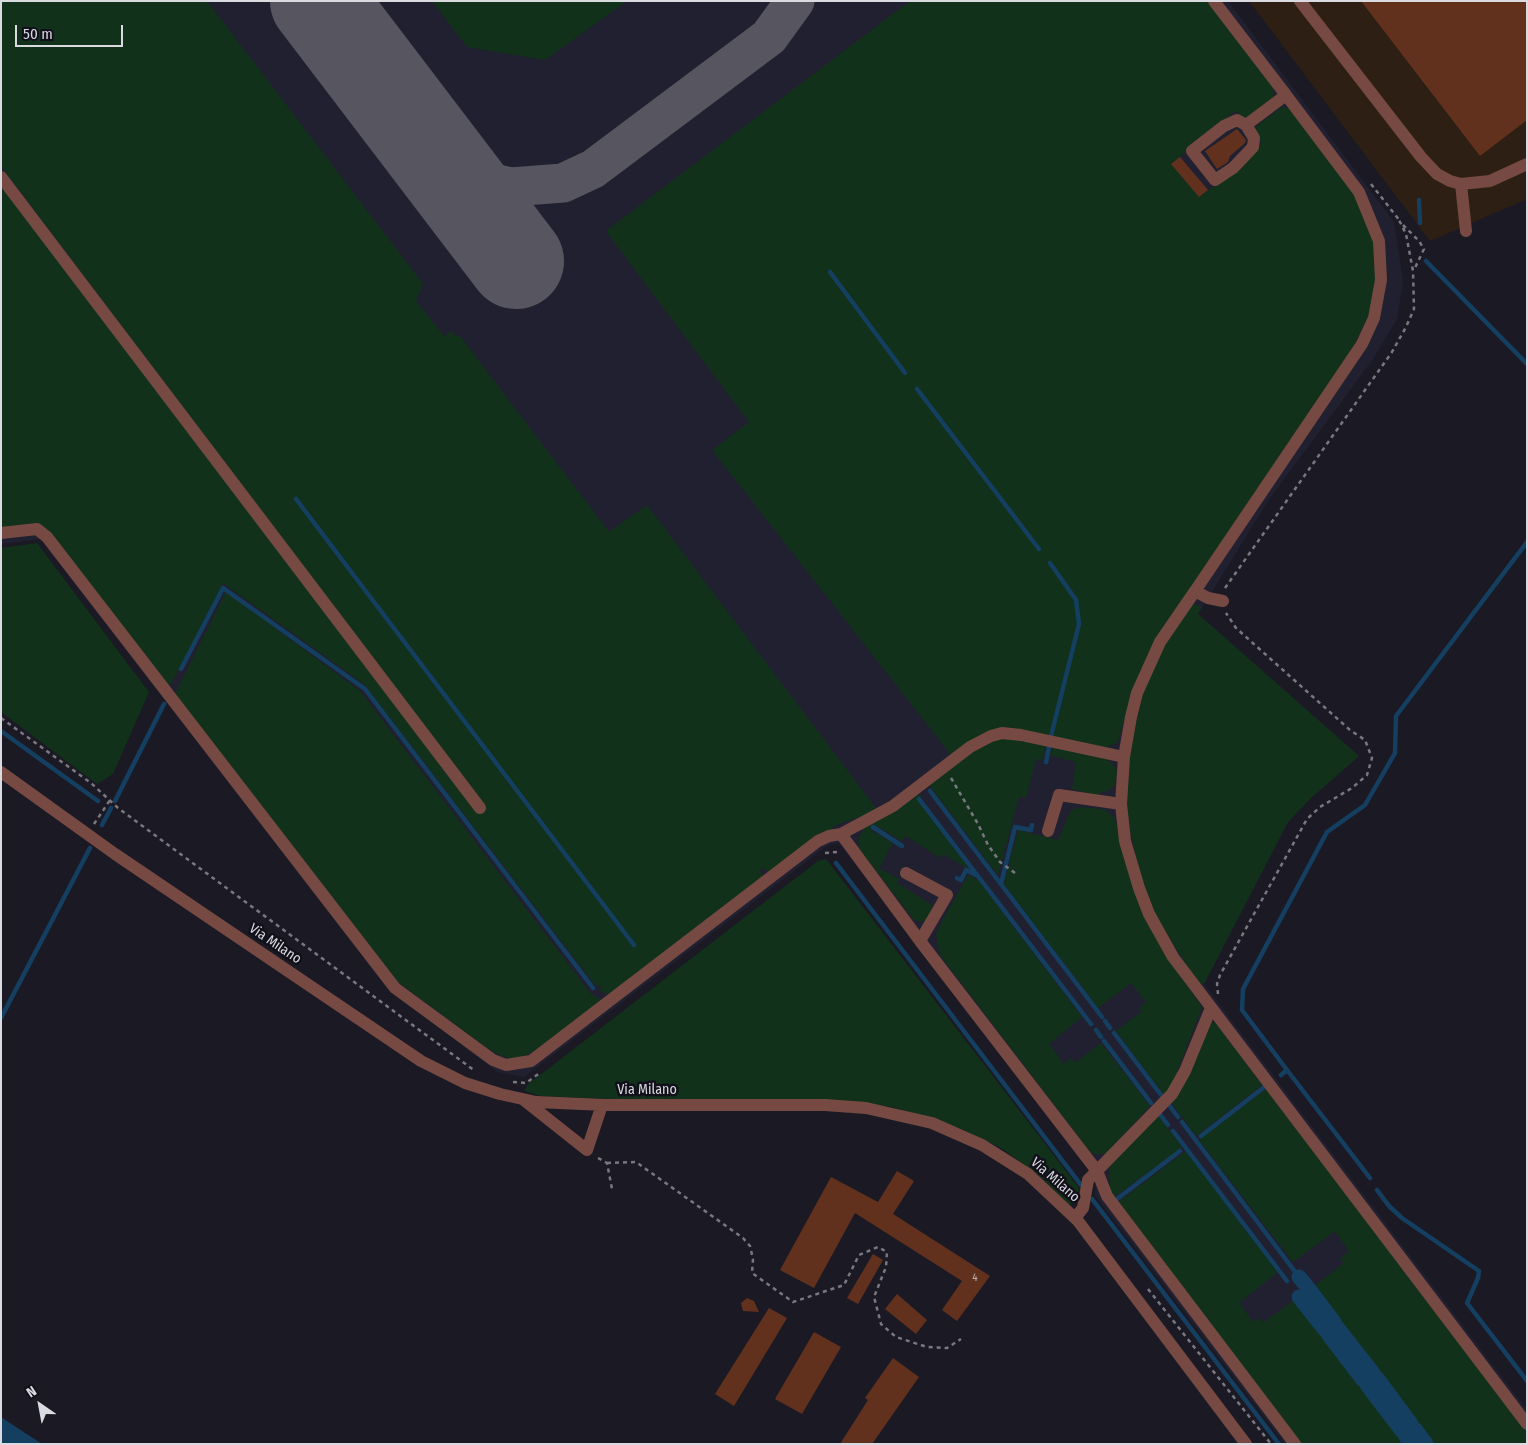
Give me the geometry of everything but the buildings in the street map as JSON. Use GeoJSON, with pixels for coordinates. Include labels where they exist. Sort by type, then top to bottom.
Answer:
{"type":"FeatureCollection","features":[{"type":"Feature","properties":{"kind":"street"},"geometry":{"type":"LineString","coordinates":[[1214,1],[1354,184],[1369,212],[1379,240],[1381,280],[1374,318],[1362,344],[1160,642],[1146,670],[1131,717],[1124,757],[1121,804],[1125,841],[1149,914],[1173,957],[1527,1424]]}},
{"type":"Feature","properties":{"kind":"street"},"geometry":{"type":"LineString","coordinates":[[1300,1],[1421,157],[1437,174],[1461,184],[1490,181],[1527,164]]}},
{"type":"Feature","properties":{"kind":"street"},"geometry":{"type":"LineString","coordinates":[[1246,125],[1286,95]]}},
{"type":"Feature","properties":{"kind":"street"},"geometry":{"type":"LineString","coordinates":[[1237,120],[1246,125],[1254,138],[1253,147],[1232,168],[1215,180],[1192,151],[1224,126],[1237,120]]}},
{"type":"Feature","properties":{"kind":"street"},"geometry":{"type":"LineString","coordinates":[[1,177],[480,808]]}},
{"type":"Feature","properties":{"kind":"street"},"geometry":{"type":"LineString","coordinates":[[1461,184],[1466,231]]}},
{"type":"Feature","properties":{"kind":"street"},"geometry":{"type":"LineString","coordinates":[[1,533],[37,529],[47,537],[395,988],[493,1060],[506,1065],[531,1061],[818,841],[841,834],[893,806],[970,747],[990,736],[1002,733],[1124,757]]}},
{"type":"Feature","properties":{"kind":"street"},"geometry":{"type":"LineString","coordinates":[[1195,591],[1208,598],[1224,601]]}},
{"type":"Feature","properties":{"kind":"street","name":"Via Milano"},"geometry":{"type":"LineString","coordinates":[[1,772],[87,834],[422,1061],[471,1085],[524,1100],[602,1105],[825,1105],[866,1108],[900,1114],[945,1128],[994,1152],[1039,1183],[1075,1218],[1246,1444]]}},
{"type":"Feature","properties":{"kind":"street"},"geometry":{"type":"LineString","coordinates":[[1048,831],[1059,795],[1121,804]]}},
{"type":"Feature","properties":{"kind":"street"},"geometry":{"type":"LineString","coordinates":[[841,834],[920,941],[1098,1171],[1107,1196],[1295,1444]]}},
{"type":"Feature","properties":{"kind":"street"},"geometry":{"type":"LineString","coordinates":[[906,873],[947,895],[920,941]]}},
{"type":"Feature","properties":{"kind":"street"},"geometry":{"type":"LineString","coordinates":[[1075,1218],[1083,1208],[1088,1180],[1172,1094],[1185,1071],[1211,1008]]}},
{"type":"Feature","properties":{"kind":"street"},"geometry":{"type":"LineString","coordinates":[[524,1100],[587,1150],[602,1105]]}},
{"type":"Feature","properties":{"kind":"path"},"geometry":{"type":"LineString","coordinates":[[1211,1008],[1213,998],[1218,993],[1217,984],[1220,975],[1307,820],[1320,807],[1352,788],[1367,775],[1372,758],[1365,740],[1350,730],[1236,628],[1223,608],[1224,590],[1392,352],[1406,328],[1414,309],[1413,271],[1406,234],[1399,220],[1419,240],[1424,249],[1413,271]]}},
{"type":"Feature","properties":{"kind":"path"},"geometry":{"type":"LineString","coordinates":[[1,718],[91,783],[110,800],[477,1073]]}},
{"type":"Feature","properties":{"kind":"path"},"geometry":{"type":"LineString","coordinates":[[945,768],[978,824],[988,845],[1000,862],[1015,873]]}},
{"type":"Feature","properties":{"kind":"path"},"geometry":{"type":"LineString","coordinates":[[87,834],[110,800]]}},
{"type":"Feature","properties":{"kind":"path"},"geometry":{"type":"LineString","coordinates":[[825,853],[837,852],[843,860]]}},
{"type":"Feature","properties":{"kind":"path"},"geometry":{"type":"LineString","coordinates":[[507,1081],[526,1083],[542,1071]]}},
{"type":"Feature","properties":{"kind":"path"},"geometry":{"type":"LineString","coordinates":[[587,1150],[606,1163],[636,1162],[743,1238],[750,1246],[753,1259],[752,1273],[793,1302],[844,1285],[859,1255],[878,1247],[887,1252],[886,1267],[874,1297],[881,1324],[896,1337],[927,1347],[947,1348],[960,1339]]}},
{"type":"Feature","properties":{"kind":"path"},"geometry":{"type":"LineString","coordinates":[[606,1163],[612,1189]]}},
{"type":"Feature","properties":{"kind":"path"},"geometry":{"type":"LineString","coordinates":[[1144,1284],[1271,1444]]}},
{"type":"Feature","properties":{"kind":"shaded area"},"geometry":{"type":"Polygon","coordinates":[[[1,1],[1228,1],[1394,222],[1403,281],[1397,319],[1373,359],[1268,501],[1198,614],[1359,756],[1310,799],[1288,822],[1204,984],[1527,1410],[1527,1444],[1285,1444],[1095,1195],[1096,1178],[839,843],[828,845],[524,1077],[497,1072],[386,986],[40,539],[1,544],[1,1]]]}},
{"type":"Feature","properties":{"kind":"shaded area"},"geometry":{"type":"Polygon","coordinates":[[[1249,1],[1527,1],[1527,199],[1430,241],[1249,1]]]}},
{"type":"Feature","properties":{"kind":"green space"},"geometry":{"type":"Polygon","coordinates":[[[1,1],[207,1],[423,284],[416,301],[444,336],[452,331],[456,337],[460,336],[609,532],[647,505],[878,811],[836,825],[770,875],[764,868],[759,870],[764,877],[611,994],[604,993],[599,990],[603,987],[595,985],[364,684],[223,583],[169,688],[50,533],[1,528],[1,184],[242,485],[1,166],[1,1]]]}},
{"type":"Feature","properties":{"kind":"green space"},"geometry":{"type":"Polygon","coordinates":[[[432,1],[627,1],[545,60],[467,47],[432,1]]]}},
{"type":"Feature","properties":{"kind":"green space"},"geometry":{"type":"Polygon","coordinates":[[[910,1],[1208,1],[1274,89],[1273,100],[1248,117],[1242,117],[1235,111],[1171,164],[1199,197],[1237,170],[1262,144],[1254,128],[1282,107],[1290,108],[1346,182],[1359,203],[1370,229],[1376,252],[1377,271],[1371,310],[1354,346],[1151,649],[1128,705],[1118,742],[1103,749],[1007,729],[951,755],[712,450],[749,422],[606,231],[910,1]]]}},
{"type":"Feature","properties":{"kind":"green space"},"geometry":{"type":"Polygon","coordinates":[[[37,543],[149,692],[113,774],[97,784],[1,712],[1,548],[37,543]]]}},
{"type":"Feature","properties":{"kind":"green space"},"geometry":{"type":"Polygon","coordinates":[[[226,592],[360,691],[591,994],[602,1000],[533,1052],[517,1059],[505,1057],[490,1050],[398,982],[175,694],[226,592]]]}},
{"type":"Feature","properties":{"kind":"green space"},"geometry":{"type":"Polygon","coordinates":[[[1192,603],[1202,607],[1198,614],[1359,756],[1310,799],[1288,822],[1204,984],[1198,983],[1155,915],[1142,886],[1126,809],[1130,751],[1144,688],[1161,651],[1192,603]]]}},
{"type":"Feature","properties":{"kind":"green space"},"geometry":{"type":"Polygon","coordinates":[[[1002,738],[1046,745],[1042,760],[1036,759],[1026,798],[1019,797],[998,875],[929,785],[976,748],[1002,738]]]}},
{"type":"Feature","properties":{"kind":"green space"},"geometry":{"type":"Polygon","coordinates":[[[1053,747],[1106,759],[1113,764],[1117,771],[1115,785],[1109,790],[1095,795],[1072,789],[1076,762],[1050,755],[1053,747]]]}},
{"type":"Feature","properties":{"kind":"green space"},"geometry":{"type":"Polygon","coordinates":[[[918,794],[922,797],[918,800],[970,870],[943,854],[940,858],[906,836],[902,841],[875,825],[872,831],[893,843],[879,868],[899,879],[897,883],[932,905],[933,910],[929,918],[923,922],[914,920],[860,850],[858,841],[864,827],[918,794]]]}},
{"type":"Feature","properties":{"kind":"green space"},"geometry":{"type":"Polygon","coordinates":[[[1081,807],[1104,809],[1115,819],[1143,915],[1169,960],[1202,1007],[1170,1090],[1164,1095],[1116,1031],[1142,1011],[1139,1008],[1146,1002],[1131,983],[1098,1008],[1004,884],[1018,830],[1058,840],[1071,810],[1081,807]]]}},
{"type":"Feature","properties":{"kind":"green space"},"geometry":{"type":"Polygon","coordinates":[[[826,859],[1079,1188],[1077,1202],[1069,1205],[1036,1173],[1001,1148],[964,1130],[893,1107],[863,1103],[541,1096],[525,1091],[527,1085],[818,861],[826,859]]]}},
{"type":"Feature","properties":{"kind":"green space"},"geometry":{"type":"Polygon","coordinates":[[[968,875],[978,880],[1082,1017],[1049,1044],[1064,1064],[1071,1058],[1075,1063],[1101,1043],[1150,1106],[1105,1154],[1092,1154],[1087,1148],[940,955],[936,935],[968,875]]]}},
{"type":"Feature","properties":{"kind":"green space"},"geometry":{"type":"Polygon","coordinates":[[[1209,1023],[1217,1024],[1262,1085],[1196,1136],[1171,1102],[1209,1023]]]}},
{"type":"Feature","properties":{"kind":"green space"},"geometry":{"type":"Polygon","coordinates":[[[1266,1089],[1527,1430],[1527,1444],[1431,1444],[1312,1288],[1344,1263],[1340,1259],[1349,1251],[1335,1231],[1293,1262],[1199,1140],[1266,1089]]]}},
{"type":"Feature","properties":{"kind":"green space"},"geometry":{"type":"Polygon","coordinates":[[[1157,1114],[1182,1147],[1113,1198],[1110,1192],[1109,1167],[1157,1114]]]}},
{"type":"Feature","properties":{"kind":"green space"},"geometry":{"type":"Polygon","coordinates":[[[1186,1151],[1278,1272],[1239,1303],[1253,1322],[1259,1318],[1263,1323],[1297,1298],[1409,1444],[1301,1444],[1117,1203],[1186,1151]]]}},
{"type":"Feature","properties":{"kind":"water"},"geometry":{"type":"Polygon","coordinates":[[[1,1417],[16,1427],[42,1444],[1,1444],[1,1417]]]}},
{"type":"Feature","properties":{"kind":"waterway"},"geometry":{"type":"LineString","coordinates":[[1419,200],[1420,223]]}},
{"type":"Feature","properties":{"kind":"waterway"},"geometry":{"type":"LineString","coordinates":[[1426,261],[1527,364]]}},
{"type":"Feature","properties":{"kind":"waterway"},"geometry":{"type":"LineString","coordinates":[[830,272],[905,373]]}},
{"type":"Feature","properties":{"kind":"waterway"},"geometry":{"type":"LineString","coordinates":[[917,389],[1039,549]]}},
{"type":"Feature","properties":{"kind":"waterway"},"geometry":{"type":"LineString","coordinates":[[296,499],[634,945]]}},
{"type":"Feature","properties":{"kind":"waterway"},"geometry":{"type":"LineString","coordinates":[[1287,1070],[1242,1010],[1243,989],[1327,832],[1365,805],[1395,753],[1396,716],[1527,542]]}},
{"type":"Feature","properties":{"kind":"waterway"},"geometry":{"type":"LineString","coordinates":[[1050,563],[1076,600],[1079,624],[1051,736]]}},
{"type":"Feature","properties":{"kind":"waterway"},"geometry":{"type":"LineString","coordinates":[[181,669],[223,588],[365,689],[593,988]]}},
{"type":"Feature","properties":{"kind":"waterway"},"geometry":{"type":"LineString","coordinates":[[115,801],[164,704]]}},
{"type":"Feature","properties":{"kind":"waterway"},"geometry":{"type":"LineString","coordinates":[[1,731],[98,801]]}},
{"type":"Feature","properties":{"kind":"waterway"},"geometry":{"type":"LineString","coordinates":[[1046,762],[1049,747]]}},
{"type":"Feature","properties":{"kind":"waterway"},"geometry":{"type":"LineString","coordinates":[[930,791],[1102,1017]]}},
{"type":"Feature","properties":{"kind":"waterway"},"geometry":{"type":"LineString","coordinates":[[919,799],[1091,1024]]}},
{"type":"Feature","properties":{"kind":"waterway"},"geometry":{"type":"LineString","coordinates":[[102,825],[111,808]]}},
{"type":"Feature","properties":{"kind":"waterway"},"geometry":{"type":"LineString","coordinates":[[1001,884],[1015,827],[1031,830],[1032,825]]}},
{"type":"Feature","properties":{"kind":"waterway"},"geometry":{"type":"LineString","coordinates":[[873,827],[902,846]]}},
{"type":"Feature","properties":{"kind":"waterway"},"geometry":{"type":"LineString","coordinates":[[1,1018],[90,848]]}},
{"type":"Feature","properties":{"kind":"waterway"},"geometry":{"type":"LineString","coordinates":[[836,863],[1081,1185]]}},
{"type":"Feature","properties":{"kind":"waterway"},"geometry":{"type":"LineString","coordinates":[[957,878],[961,880],[966,870],[976,875]]}},
{"type":"Feature","properties":{"kind":"waterway"},"geometry":{"type":"LineString","coordinates":[[1105,1021],[1110,1028]]}},
{"type":"Feature","properties":{"kind":"waterway"},"geometry":{"type":"LineString","coordinates":[[1096,1030],[1101,1037]]}},
{"type":"Feature","properties":{"kind":"waterway"},"geometry":{"type":"LineString","coordinates":[[1114,1033],[1161,1095]]}},
{"type":"Feature","properties":{"kind":"waterway"},"geometry":{"type":"LineString","coordinates":[[1104,1041],[1151,1103]]}},
{"type":"Feature","properties":{"kind":"waterway"},"geometry":{"type":"LineString","coordinates":[[1281,1075],[1287,1070],[1370,1178]]}},
{"type":"Feature","properties":{"kind":"waterway"},"geometry":{"type":"LineString","coordinates":[[1201,1136],[1263,1088]]}},
{"type":"Feature","properties":{"kind":"waterway"},"geometry":{"type":"LineString","coordinates":[[1169,1105],[1178,1117]]}},
{"type":"Feature","properties":{"kind":"waterway"},"geometry":{"type":"LineString","coordinates":[[1159,1113],[1168,1125]]}},
{"type":"Feature","properties":{"kind":"waterway"},"geometry":{"type":"LineString","coordinates":[[1182,1122],[1296,1273]]}},
{"type":"Feature","properties":{"kind":"waterway"},"geometry":{"type":"LineString","coordinates":[[1173,1131],[1287,1281]]}},
{"type":"Feature","properties":{"kind":"waterway"},"geometry":{"type":"LineString","coordinates":[[1117,1199],[1180,1151]]}},
{"type":"Feature","properties":{"kind":"waterway"},"geometry":{"type":"LineString","coordinates":[[1377,1190],[1389,1206],[1402,1218],[1479,1271],[1478,1278],[1467,1303],[1527,1381]]}},
{"type":"Feature","properties":{"kind":"waterway"},"geometry":{"type":"LineString","coordinates":[[1092,1199],[1279,1444]]}},
{"type":"Feature","properties":{"kind":"waterway"},"geometry":{"type":"LineString","coordinates":[[1299,1277],[1306,1285]]}},
{"type":"Feature","properties":{"kind":"waterway"},"geometry":{"type":"LineString","coordinates":[[1309,1289],[1334,1322]]}},
{"type":"Feature","properties":{"kind":"waterway"},"geometry":{"type":"LineString","coordinates":[[1299,1297],[1324,1329]]}},
{"type":"Feature","properties":{"kind":"waterway"},"geometry":{"type":"LineString","coordinates":[[1337,1327],[1373,1373]]}},
{"type":"Feature","properties":{"kind":"waterway"},"geometry":{"type":"LineString","coordinates":[[1328,1334],[1363,1380]]}},
{"type":"Feature","properties":{"kind":"waterway"},"geometry":{"type":"LineString","coordinates":[[1377,1378],[1411,1424]]}},
{"type":"Feature","properties":{"kind":"waterway"},"geometry":{"type":"LineString","coordinates":[[1367,1385],[1402,1431]]}},
{"type":"Feature","properties":{"kind":"waterway"},"geometry":{"type":"LineString","coordinates":[[1416,1430],[1426,1444]]}},
{"type":"Feature","properties":{"kind":"waterway"},"geometry":{"type":"LineString","coordinates":[[1406,1437],[1411,1444]]}},
{"type":"Feature","properties":{"kind":"taxiway"},"geometry":{"type":"LineString","coordinates":[[418,133],[447,159],[489,182],[511,187],[563,183],[593,169],[769,37],[795,1]]}},
{"type":"Feature","properties":{"kind":"runway"},"geometry":{"type":"LineString","coordinates":[[318,1],[516,261]]}}]}
